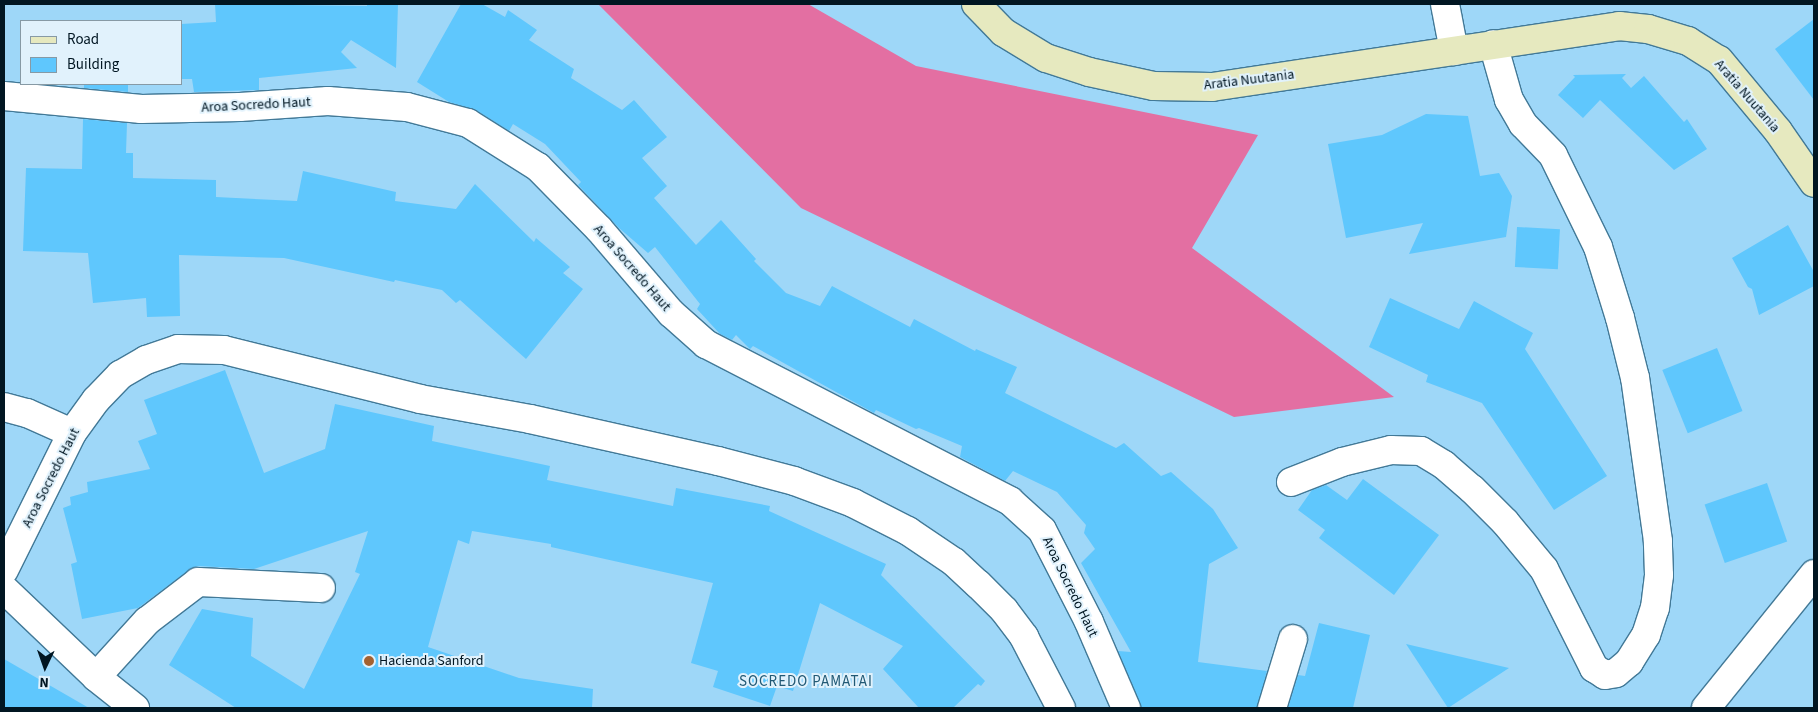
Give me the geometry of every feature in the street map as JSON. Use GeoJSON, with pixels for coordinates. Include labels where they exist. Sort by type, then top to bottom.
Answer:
{"type":"FeatureCollection","features":[{"type":"Feature","properties":{"kind":"street","name":"Aratia Nuutania"},"geometry":{"type":"LineString","coordinates":[[976,4],[1003,32],[1046,58],[1089,72],[1154,86],[1212,87],[1619,26],[1648,29],[1688,41],[1719,60],[1778,131],[1814,183]]}},
{"type":"Feature","properties":{"kind":"street"},"geometry":{"type":"LineString","coordinates":[[1445,4],[1454,51]]}},
{"type":"Feature","properties":{"kind":"street"},"geometry":{"type":"LineString","coordinates":[[1291,482],[1342,462],[1391,450],[1421,451],[1444,465],[1472,489],[1505,522],[1544,569],[1594,668],[1605,675],[1616,673],[1629,662],[1646,635],[1655,608],[1659,575],[1658,541],[1635,378],[1620,318],[1598,248],[1552,155],[1523,124],[1509,100],[1493,44]]}},
{"type":"Feature","properties":{"kind":"street","name":"Aroa Socredo Haut"},"geometry":{"type":"LineString","coordinates":[[4,96],[141,109],[240,107],[328,101],[407,108],[468,123],[538,166],[599,229],[672,313],[706,344],[1010,501],[1042,530],[1089,622],[1126,708]]}},
{"type":"Feature","properties":{"kind":"street","name":"Aroa Socredo Haut"},"geometry":{"type":"LineString","coordinates":[[4,570],[72,433],[96,400],[120,375],[146,360],[178,349],[224,350],[420,399],[624,440],[794,481],[853,503],[908,531],[954,562],[1004,610],[1024,636],[1061,708]]}},
{"type":"Feature","properties":{"kind":"street"},"geometry":{"type":"LineString","coordinates":[[4,407],[27,413],[72,433]]}},
{"type":"Feature","properties":{"kind":"street"},"geometry":{"type":"LineString","coordinates":[[1706,708],[1814,574]]}},
{"type":"Feature","properties":{"kind":"street"},"geometry":{"type":"LineString","coordinates":[[96,677],[147,621],[198,582],[320,588]]}},
{"type":"Feature","properties":{"kind":"street"},"geometry":{"type":"LineString","coordinates":[[4,589],[96,677],[135,708]]}},
{"type":"Feature","properties":{"kind":"street"},"geometry":{"type":"LineString","coordinates":[[1272,708],[1293,638]]}},
{"type":"Feature","properties":{"kind":"shaded area"},"geometry":{"type":"Polygon","coordinates":[[[598,4],[808,4],[916,66],[1258,135],[1192,248],[1394,397],[1234,417],[801,208],[598,4]]]}},
{"type":"Feature","properties":{"kind":"building"},"geometry":{"type":"Polygon","coordinates":[[[215,4],[367,6],[367,4],[398,4],[396,68],[351,40],[341,52],[357,68],[259,78],[259,90],[194,92],[192,79],[182,79],[182,24],[216,22],[215,4]]]}},
{"type":"Feature","properties":{"kind":"building"},"geometry":{"type":"Polygon","coordinates":[[[461,4],[482,4],[505,17],[508,10],[537,30],[529,40],[574,69],[571,78],[622,110],[634,100],[667,137],[642,158],[667,186],[654,198],[696,245],[721,220],[756,259],[754,261],[786,293],[820,306],[832,286],[910,327],[914,319],[975,351],[976,349],[1017,367],[1005,393],[1116,448],[1124,443],[1161,476],[1171,472],[1213,509],[1238,548],[1209,564],[1198,662],[1267,671],[1257,708],[1141,708],[1118,651],[1131,652],[1081,563],[1095,549],[1084,533],[1086,525],[1057,492],[1013,471],[1005,481],[960,457],[962,446],[919,428],[916,429],[876,410],[874,413],[753,346],[750,349],[736,335],[732,340],[720,334],[697,309],[700,304],[655,247],[648,253],[619,228],[578,185],[581,182],[545,144],[513,124],[509,131],[476,110],[449,102],[417,82],[461,4]]]}},
{"type":"Feature","properties":{"kind":"building"},"geometry":{"type":"Polygon","coordinates":[[[1814,19],[1814,100],[1775,49],[1814,19]]]}},
{"type":"Feature","properties":{"kind":"building"},"geometry":{"type":"Polygon","coordinates":[[[1626,74],[1622,78],[1631,88],[1644,76],[1684,122],[1687,119],[1707,149],[1674,170],[1600,100],[1583,118],[1558,95],[1575,77],[1573,75],[1626,74]]]}},
{"type":"Feature","properties":{"kind":"building"},"geometry":{"type":"Polygon","coordinates":[[[84,85],[128,85],[128,92],[84,88],[84,85]]]}},
{"type":"Feature","properties":{"kind":"building"},"geometry":{"type":"Polygon","coordinates":[[[1426,114],[1468,116],[1480,176],[1499,173],[1512,196],[1506,237],[1409,254],[1423,223],[1346,238],[1328,144],[1382,135],[1426,114]]]}},
{"type":"Feature","properties":{"kind":"building"},"geometry":{"type":"Polygon","coordinates":[[[83,119],[127,123],[126,153],[133,153],[133,178],[216,180],[216,197],[297,201],[303,171],[396,192],[395,201],[456,209],[475,184],[534,242],[536,238],[570,267],[563,273],[583,289],[526,359],[460,300],[456,303],[442,290],[395,280],[394,282],[284,258],[179,255],[180,316],[147,317],[146,298],[93,303],[88,253],[23,251],[26,168],[82,169],[83,119]]]}},
{"type":"Feature","properties":{"kind":"building"},"geometry":{"type":"Polygon","coordinates":[[[1788,225],[1814,272],[1814,286],[1759,315],[1752,289],[1748,287],[1732,258],[1788,225]]]}},
{"type":"Feature","properties":{"kind":"building"},"geometry":{"type":"Polygon","coordinates":[[[1517,227],[1560,229],[1558,269],[1515,267],[1517,227]]]}},
{"type":"Feature","properties":{"kind":"building"},"geometry":{"type":"Polygon","coordinates":[[[1390,298],[1459,329],[1474,301],[1533,333],[1525,349],[1607,476],[1554,510],[1482,403],[1426,382],[1428,375],[1369,347],[1390,298]]]}},
{"type":"Feature","properties":{"kind":"building"},"geometry":{"type":"Polygon","coordinates":[[[1717,348],[1742,411],[1688,433],[1662,370],[1717,348]]]}},
{"type":"Feature","properties":{"kind":"building"},"geometry":{"type":"Polygon","coordinates":[[[225,370],[264,473],[325,449],[335,404],[434,426],[432,441],[550,466],[547,480],[673,506],[676,488],[770,506],[769,511],[886,564],[881,575],[985,681],[981,686],[978,684],[953,708],[919,708],[883,669],[903,646],[820,603],[793,691],[777,686],[770,706],[713,687],[718,671],[691,663],[713,583],[551,547],[551,544],[472,531],[469,544],[458,540],[428,647],[519,678],[593,689],[592,708],[236,708],[169,665],[202,609],[253,618],[251,656],[304,689],[360,574],[355,572],[368,531],[254,569],[198,566],[189,570],[138,608],[82,619],[71,564],[77,562],[63,508],[71,505],[70,497],[88,492],[87,482],[150,469],[138,441],[157,434],[144,400],[225,370]]]}},
{"type":"Feature","properties":{"kind":"building"},"geometry":{"type":"Polygon","coordinates":[[[1363,479],[1439,535],[1394,595],[1319,538],[1325,530],[1298,510],[1312,490],[1326,485],[1347,500],[1363,479]]]}},
{"type":"Feature","properties":{"kind":"building"},"geometry":{"type":"Polygon","coordinates":[[[1767,483],[1787,542],[1725,563],[1705,504],[1767,483]]]}},
{"type":"Feature","properties":{"kind":"building"},"geometry":{"type":"Polygon","coordinates":[[[1319,623],[1370,635],[1353,708],[1288,708],[1298,675],[1305,676],[1319,623]]]}},
{"type":"Feature","properties":{"kind":"building"},"geometry":{"type":"Polygon","coordinates":[[[1406,644],[1509,668],[1448,708],[1406,644]]]}},
{"type":"Feature","properties":{"kind":"building"},"geometry":{"type":"Polygon","coordinates":[[[4,659],[89,708],[4,708],[4,659]]]}},
{"type":"Feature","properties":{"kind":"place","name":"Hacienda Sanford"},"geometry":{"type":"Point","coordinates":[369,661]}},
{"type":"Feature","properties":{"kind":"district","name":"SOCREDO PAMATAI"},"geometry":{"type":"Point","coordinates":[806,682]}}]}
